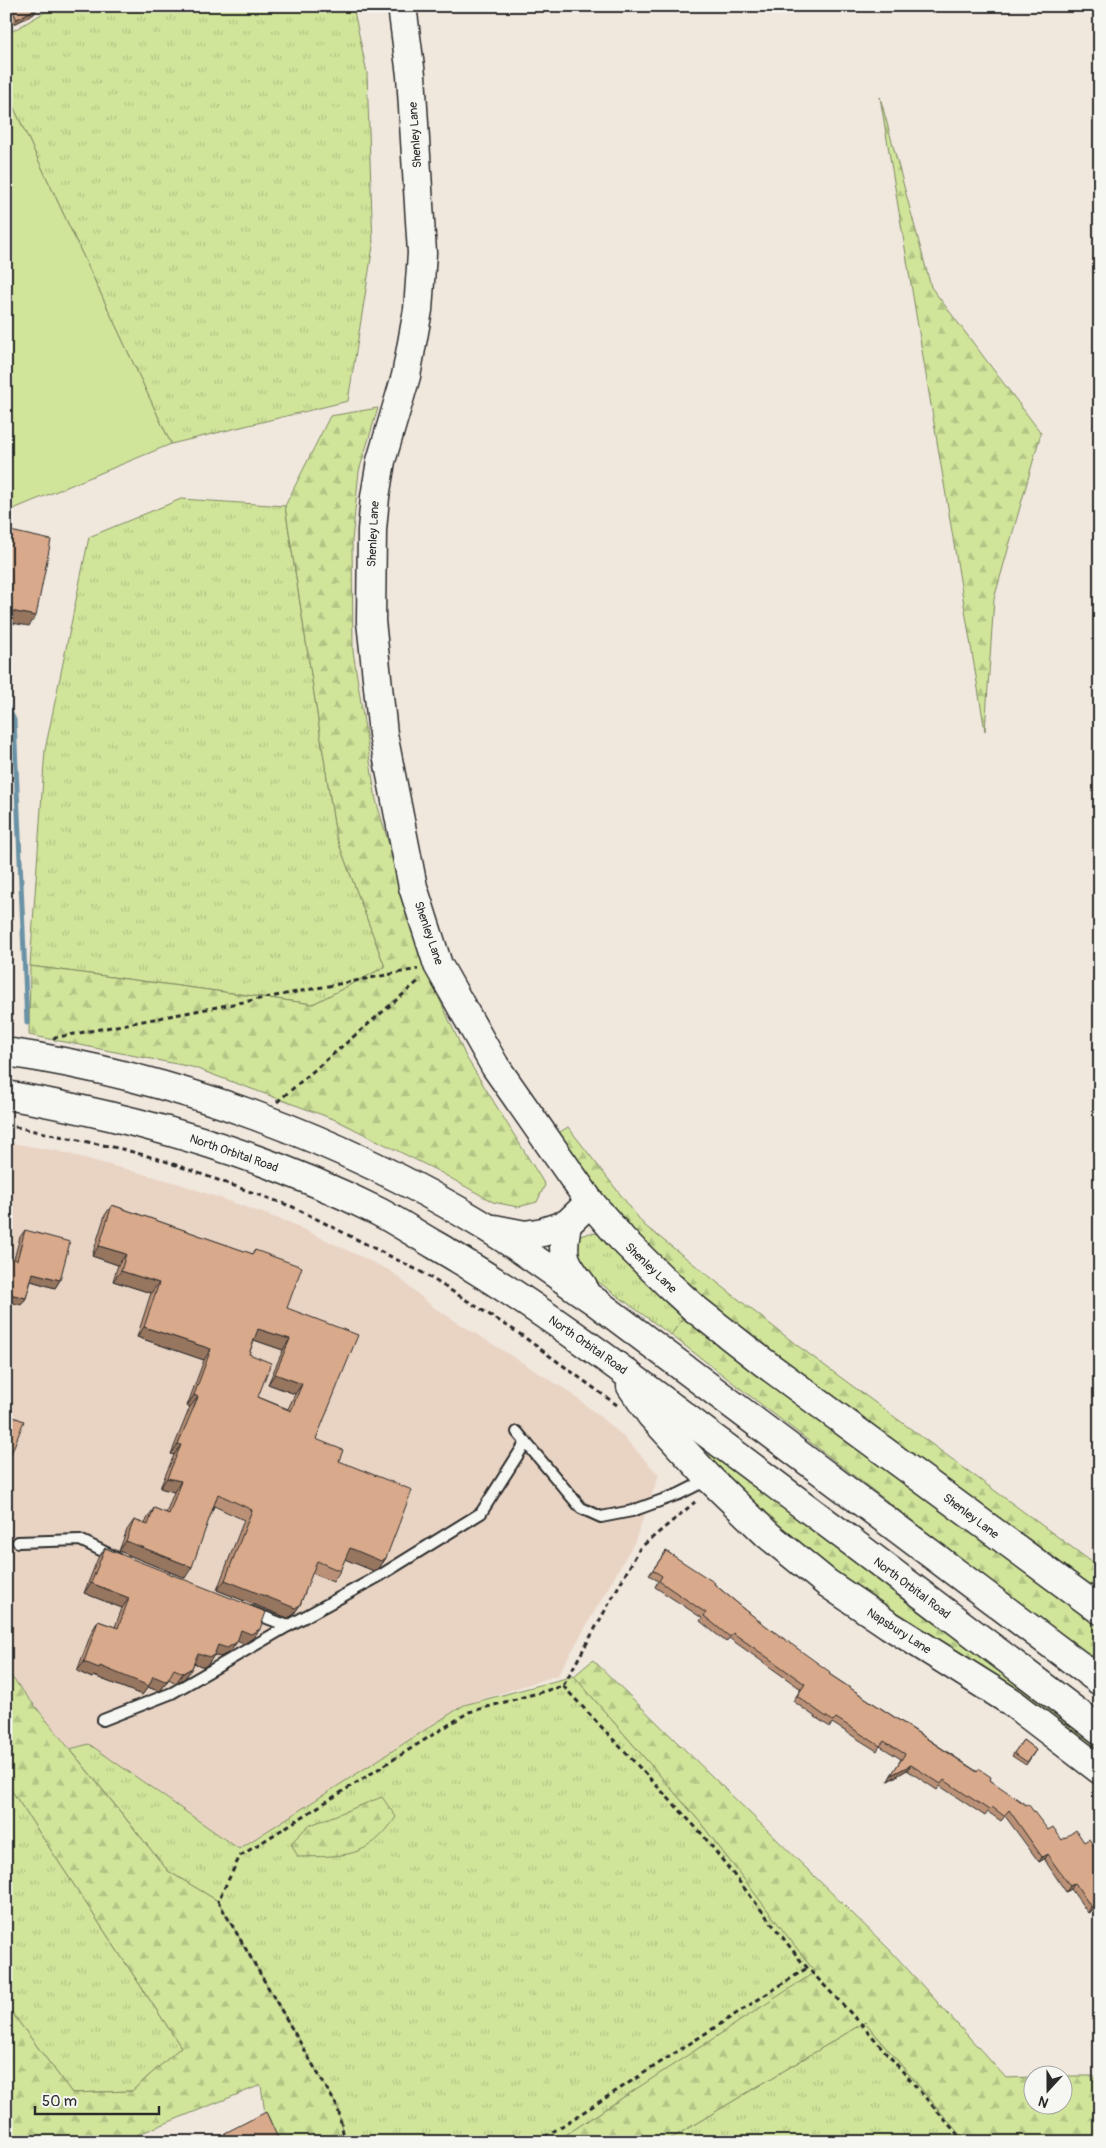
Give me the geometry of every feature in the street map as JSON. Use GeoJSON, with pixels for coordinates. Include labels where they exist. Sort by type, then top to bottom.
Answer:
{"type":"FeatureCollection","features":[{"type":"Feature","properties":{"kind":"main road","name":"Shenley Lane"},"geometry":{"type":"LineString","coordinates":[[402,6],[412,84],[422,253],[418,310],[406,376],[381,461],[375,497],[372,530],[371,621],[383,734],[414,887],[438,965],[495,1066],[590,1202],[622,1239],[694,1308],[787,1380],[1100,1610]]}},
{"type":"Feature","properties":{"kind":"main road"},"geometry":{"type":"LineString","coordinates":[[6,1052],[108,1071],[176,1090],[260,1117],[329,1144],[395,1177],[487,1228],[596,1302],[1100,1681]]}},
{"type":"Feature","properties":{"kind":"main road","name":"North Orbital Road"},"geometry":{"type":"LineString","coordinates":[[6,1095],[67,1105],[151,1126],[219,1146],[291,1173],[380,1213],[488,1276],[618,1366],[1100,1730]]}},
{"type":"Feature","properties":{"kind":"main road"},"geometry":{"type":"LineString","coordinates":[[487,1228],[525,1235],[543,1232],[567,1224],[590,1202]]}},
{"type":"Feature","properties":{"kind":"main road"},"geometry":{"type":"LineString","coordinates":[[567,1224],[563,1246],[564,1257],[569,1268],[596,1302]]}},
{"type":"Feature","properties":{"kind":"main road","name":"Napsbury Lane"},"geometry":{"type":"LineString","coordinates":[[618,1366],[651,1415],[712,1481],[768,1535],[826,1583],[1010,1701],[1100,1770]]}},
{"type":"Feature","properties":{"kind":"lane"},"geometry":{"type":"LineString","coordinates":[[517,1432],[580,1508],[600,1517],[632,1511],[712,1481]]}},
{"type":"Feature","properties":{"kind":"lane"},"geometry":{"type":"LineString","coordinates":[[103,1720],[172,1693],[381,1575],[481,1513],[526,1442]]}},
{"type":"Feature","properties":{"kind":"lane"},"geometry":{"type":"LineString","coordinates":[[18,1542],[80,1540],[122,1559]]}},
{"type":"Feature","properties":{"kind":"lane"},"geometry":{"type":"LineString","coordinates":[[242,1608],[288,1626]]}},
{"type":"Feature","properties":{"kind":"path"},"geometry":{"type":"LineString","coordinates":[[49,1039],[438,965]]}},
{"type":"Feature","properties":{"kind":"path"},"geometry":{"type":"LineString","coordinates":[[260,1117],[438,965]]}},
{"type":"Feature","properties":{"kind":"path"},"geometry":{"type":"LineString","coordinates":[[6,1125],[122,1149],[162,1160],[293,1207],[423,1273],[517,1332],[624,1410]]}},
{"type":"Feature","properties":{"kind":"path"},"geometry":{"type":"LineString","coordinates":[[345,2142],[338,2108],[218,1901],[240,1856],[469,1712],[563,1686],[640,1548],[712,1481]]}},
{"type":"Feature","properties":{"kind":"path"},"geometry":{"type":"LineString","coordinates":[[563,1686],[702,1834],[807,1968],[864,2027],[964,2142]]}},
{"type":"Feature","properties":{"kind":"path"},"geometry":{"type":"LineString","coordinates":[[537,2142],[807,1968]]}},
{"type":"Feature","properties":{"kind":"shaded area"},"geometry":{"type":"Polygon","coordinates":[[[6,1142],[58,1151],[177,1183],[288,1222],[391,1271],[433,1307],[571,1393],[623,1436],[659,1475],[635,1541],[558,1675],[464,1705],[239,1849],[89,1744],[70,1749],[6,1670],[6,1142]]]}},
{"type":"Feature","properties":{"kind":"green space"},"geometry":{"type":"Polygon","coordinates":[[[55,6],[353,6],[367,73],[373,246],[348,401],[171,444],[6,91],[6,35],[55,6]]]}},
{"type":"Feature","properties":{"kind":"green space"},"geometry":{"type":"Polygon","coordinates":[[[6,91],[171,444],[6,512],[6,91]]]}},
{"type":"Feature","properties":{"kind":"green space"},"geometry":{"type":"Polygon","coordinates":[[[880,97],[931,287],[1041,433],[994,599],[985,731],[880,97]]]}},
{"type":"Feature","properties":{"kind":"green space"},"geometry":{"type":"Polygon","coordinates":[[[378,408],[359,471],[352,541],[353,651],[376,800],[423,963],[466,1057],[545,1185],[537,1202],[518,1207],[493,1202],[438,1171],[336,1120],[192,1067],[29,1035],[30,966],[313,1004],[385,967],[336,836],[285,506],[330,416],[378,408]]]}},
{"type":"Feature","properties":{"kind":"green space"},"geometry":{"type":"Polygon","coordinates":[[[181,499],[285,506],[336,836],[385,967],[313,1004],[30,966],[45,750],[89,537],[181,499]]]}},
{"type":"Feature","properties":{"kind":"green space"},"geometry":{"type":"Polygon","coordinates":[[[568,1127],[644,1225],[798,1346],[1100,1568],[1100,1596],[780,1362],[657,1256],[616,1214],[557,1134],[568,1127]]]}},
{"type":"Feature","properties":{"kind":"green space"},"geometry":{"type":"Polygon","coordinates":[[[590,1233],[601,1234],[650,1286],[685,1315],[671,1335],[593,1278],[580,1265],[575,1244],[580,1236],[590,1233]]]}},
{"type":"Feature","properties":{"kind":"green space"},"geometry":{"type":"Polygon","coordinates":[[[685,1315],[1100,1620],[1100,1665],[671,1335],[685,1315]]]}},
{"type":"Feature","properties":{"kind":"green space"},"geometry":{"type":"Polygon","coordinates":[[[711,1453],[906,1602],[1100,1745],[1100,1759],[871,1607],[703,1462],[711,1453]]]}},
{"type":"Feature","properties":{"kind":"green space"},"geometry":{"type":"Polygon","coordinates":[[[593,1660],[891,1951],[1006,2078],[1024,2077],[1024,2116],[1074,2116],[1074,2076],[1100,2076],[1100,2142],[966,2142],[865,2022],[665,2142],[555,2142],[815,1972],[700,1822],[574,1676],[593,1660]]]}},
{"type":"Feature","properties":{"kind":"green space"},"geometry":{"type":"Polygon","coordinates":[[[6,1670],[168,1871],[218,1901],[338,2108],[344,2142],[269,2142],[261,2085],[119,2142],[6,2142],[6,2005],[72,2093],[132,2091],[181,2047],[6,1782],[6,1670]]]}},
{"type":"Feature","properties":{"kind":"green space"},"geometry":{"type":"Polygon","coordinates":[[[574,1676],[700,1822],[816,1972],[555,2142],[344,2142],[338,2108],[218,1901],[168,1871],[70,1749],[89,1744],[239,1849],[464,1705],[574,1676]]]}},
{"type":"Feature","properties":{"kind":"green space"},"geometry":{"type":"Polygon","coordinates":[[[6,1782],[181,2047],[132,2091],[72,2093],[6,2005],[6,1782]]]}},
{"type":"Feature","properties":{"kind":"green space"},"geometry":{"type":"Polygon","coordinates":[[[382,1797],[396,1817],[386,1831],[375,1841],[365,1848],[342,1855],[298,1857],[291,1843],[308,1826],[382,1797]]]}},
{"type":"Feature","properties":{"kind":"green space"},"geometry":{"type":"Polygon","coordinates":[[[865,2022],[966,2142],[665,2142],[865,2022]]]}},
{"type":"Feature","properties":{"kind":"building"},"geometry":{"type":"Polygon","coordinates":[[[10,6],[36,6],[37,8],[17,19],[10,6]]]}},
{"type":"Feature","properties":{"kind":"building"},"geometry":{"type":"Polygon","coordinates":[[[6,530],[51,540],[36,616],[6,610],[6,530]]]}},
{"type":"Feature","properties":{"kind":"building"},"geometry":{"type":"Polygon","coordinates":[[[112,1205],[253,1254],[255,1250],[302,1267],[287,1308],[358,1335],[316,1439],[343,1450],[339,1461],[412,1490],[386,1558],[381,1561],[350,1548],[340,1571],[317,1561],[300,1605],[295,1608],[225,1580],[252,1510],[218,1494],[192,1567],[126,1541],[134,1520],[148,1525],[154,1508],[169,1514],[181,1481],[167,1478],[181,1445],[178,1444],[198,1397],[194,1395],[211,1349],[144,1327],[159,1283],[121,1271],[126,1254],[99,1246],[112,1205]],[[258,1329],[249,1354],[271,1363],[258,1397],[291,1411],[302,1384],[275,1374],[290,1339],[258,1329]]]}},
{"type":"Feature","properties":{"kind":"building"},"geometry":{"type":"Polygon","coordinates":[[[25,1230],[70,1242],[60,1280],[33,1273],[26,1298],[6,1293],[6,1257],[17,1260],[25,1230]]]}},
{"type":"Feature","properties":{"kind":"building"},"geometry":{"type":"Polygon","coordinates":[[[6,1414],[24,1421],[11,1454],[6,1452],[6,1414]]]}},
{"type":"Feature","properties":{"kind":"building"},"geometry":{"type":"Polygon","coordinates":[[[105,1548],[266,1612],[260,1629],[251,1634],[241,1630],[237,1642],[227,1648],[218,1645],[214,1655],[210,1657],[198,1653],[192,1668],[183,1673],[174,1669],[168,1680],[165,1681],[153,1676],[149,1686],[100,1666],[99,1668],[84,1662],[98,1621],[118,1628],[129,1598],[91,1583],[105,1548]]]}},
{"type":"Feature","properties":{"kind":"building"},"geometry":{"type":"Polygon","coordinates":[[[666,1551],[715,1583],[758,1620],[830,1672],[829,1674],[977,1772],[979,1769],[991,1777],[990,1780],[1026,1805],[1028,1804],[1048,1830],[1053,1827],[1062,1840],[1076,1830],[1084,1842],[1089,1839],[1100,1855],[1100,1902],[1091,1907],[1075,1883],[1070,1886],[1047,1854],[1042,1857],[1009,1810],[1004,1816],[992,1807],[989,1810],[944,1780],[941,1784],[911,1765],[891,1775],[905,1754],[884,1741],[880,1746],[836,1718],[833,1721],[822,1714],[797,1696],[805,1684],[733,1633],[730,1637],[704,1616],[706,1613],[659,1581],[662,1576],[653,1570],[666,1551]]]}},
{"type":"Feature","properties":{"kind":"building"},"geometry":{"type":"Polygon","coordinates":[[[1023,1740],[1036,1750],[1027,1762],[1014,1753],[1023,1740]]]}},
{"type":"Feature","properties":{"kind":"building"},"geometry":{"type":"Polygon","coordinates":[[[266,2112],[278,2138],[269,2142],[222,2142],[228,2139],[225,2133],[266,2112]]]}},
{"type":"Feature","properties":{"kind":"waterway"},"geometry":{"type":"LineString","coordinates":[[6,703],[14,720],[27,1023]]}}]}
